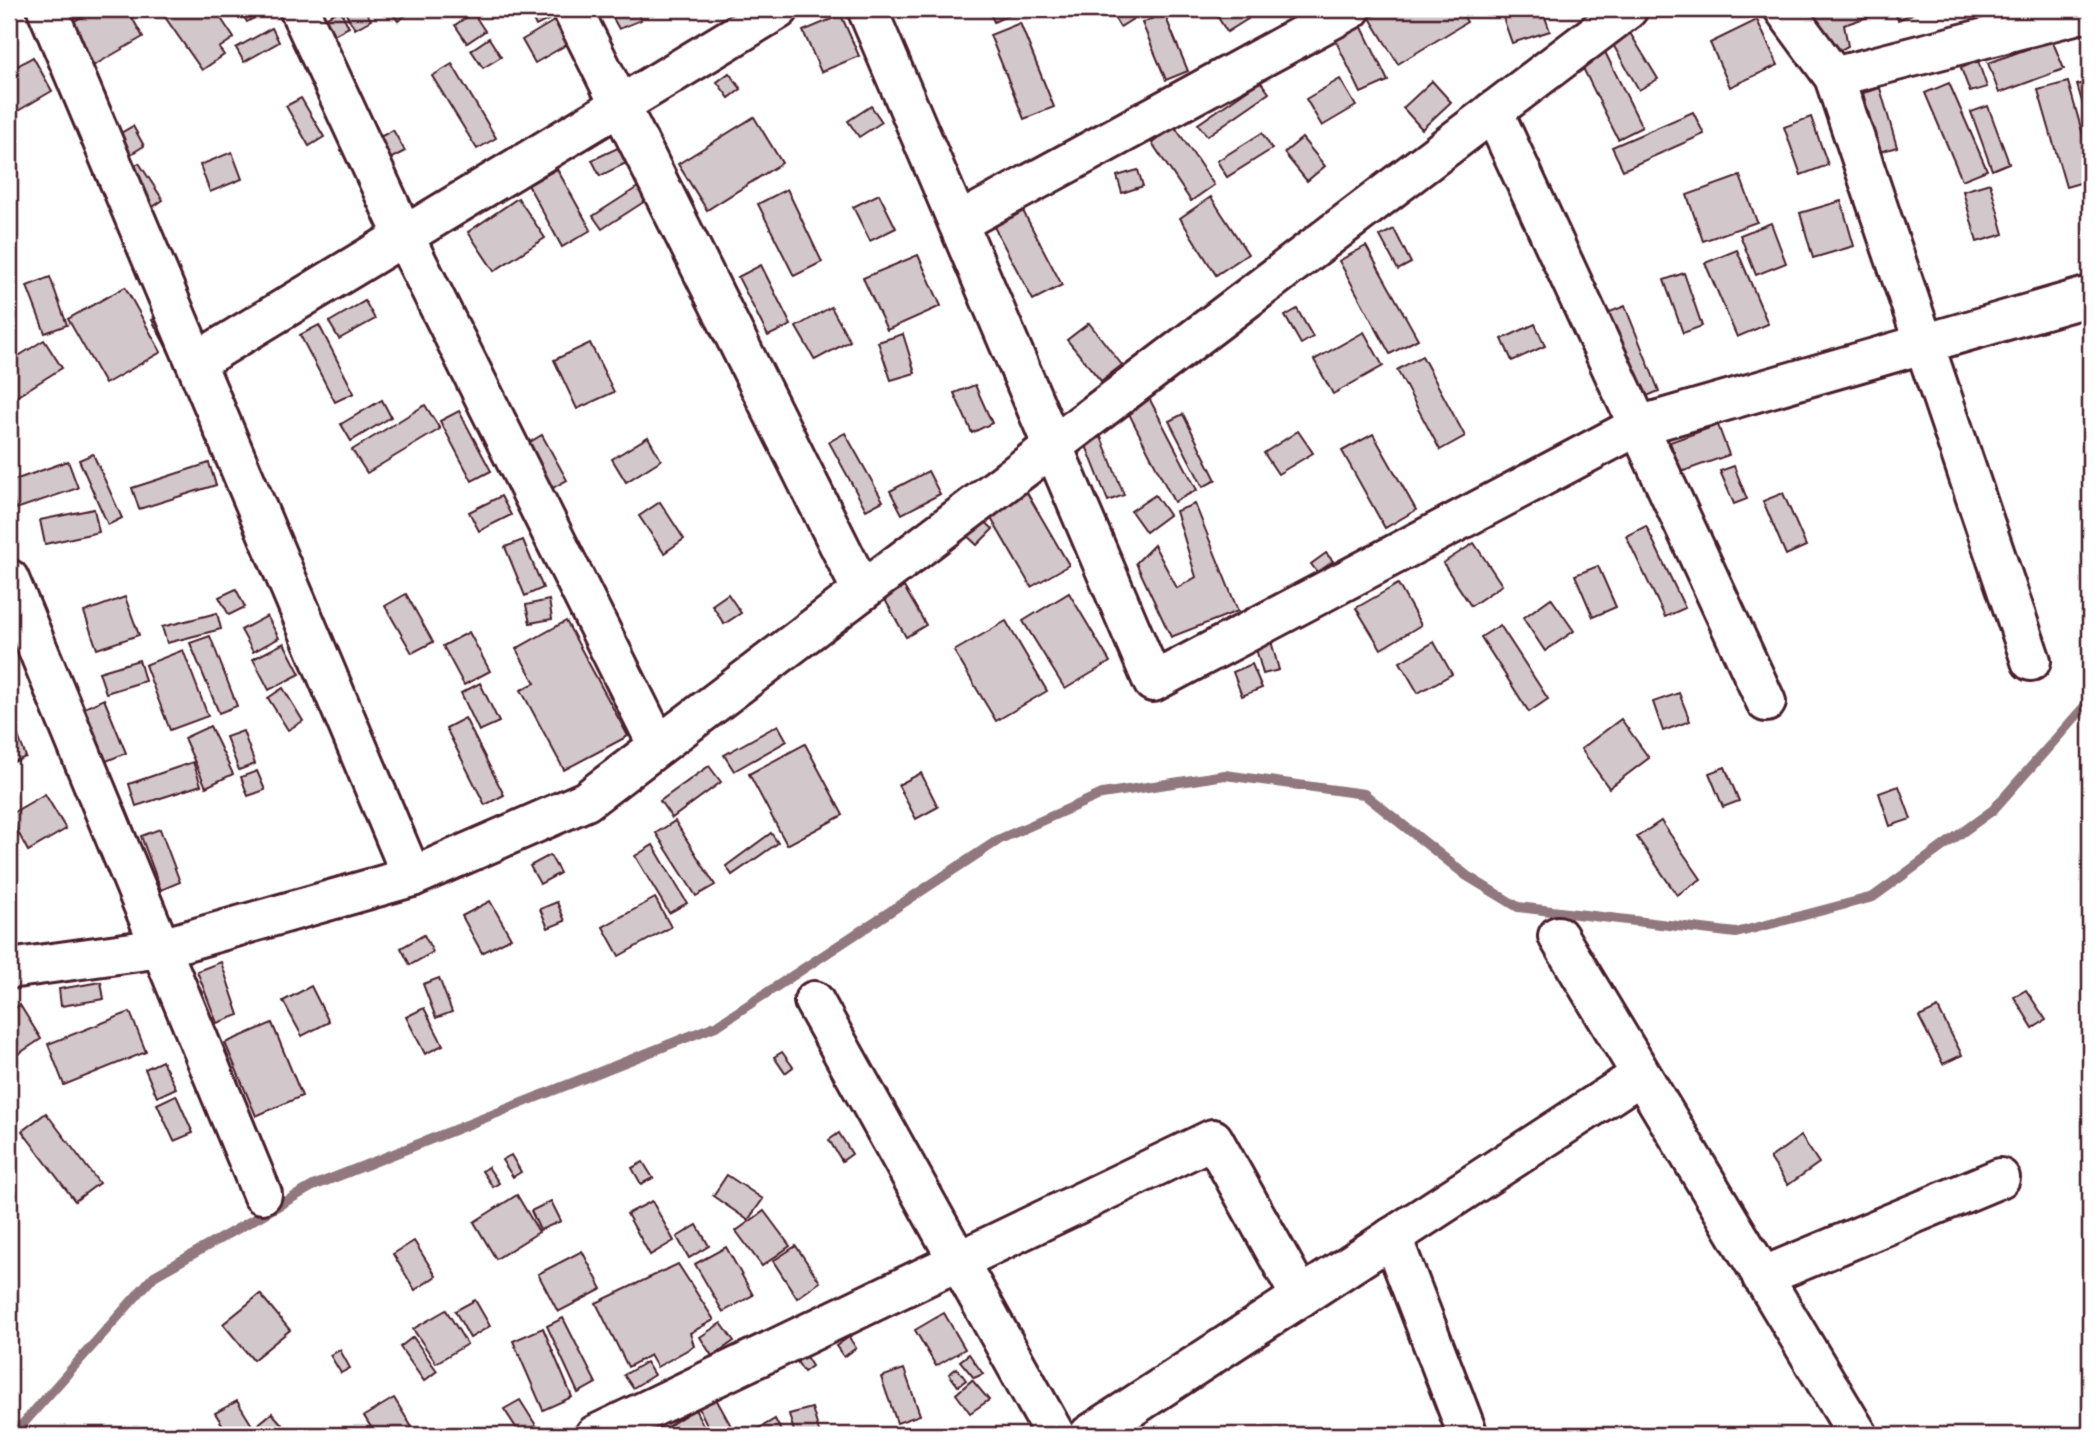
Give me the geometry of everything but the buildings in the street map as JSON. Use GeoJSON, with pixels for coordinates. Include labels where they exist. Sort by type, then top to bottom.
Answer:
{"type":"FeatureCollection","features":[{"type":"Feature","properties":{"kind":"street"},"geometry":{"type":"LineString","coordinates":[[47,9],[412,877]]}},
{"type":"Feature","properties":{"kind":"street"},"geometry":{"type":"LineString","coordinates":[[299,9],[404,236],[658,746]]}},
{"type":"Feature","properties":{"kind":"street"},"geometry":{"type":"LineString","coordinates":[[572,9],[862,591]]}},
{"type":"Feature","properties":{"kind":"street"},"geometry":{"type":"LineString","coordinates":[[195,362],[779,9]]}},
{"type":"Feature","properties":{"kind":"street"},"geometry":{"type":"LineString","coordinates":[[867,9],[1153,682],[1638,426],[2090,296]]}},
{"type":"Feature","properties":{"kind":"street"},"geometry":{"type":"LineString","coordinates":[[958,223],[1302,21],[1351,9]]}},
{"type":"Feature","properties":{"kind":"street"},"geometry":{"type":"LineString","coordinates":[[9,969],[161,948],[412,877],[586,801],[1628,9]]}},
{"type":"Feature","properties":{"kind":"street"},"geometry":{"type":"LineString","coordinates":[[1784,9],[1834,77],[2031,661]]}},
{"type":"Feature","properties":{"kind":"street"},"geometry":{"type":"LineString","coordinates":[[1834,77],[2090,12]]}},
{"type":"Feature","properties":{"kind":"street"},"geometry":{"type":"LineString","coordinates":[[1493,111],[1766,702]]}},
{"type":"Feature","properties":{"kind":"street"},"geometry":{"type":"LineString","coordinates":[[9,579],[262,1195]]}},
{"type":"Feature","properties":{"kind":"street"},"geometry":{"type":"LineString","coordinates":[[1558,936],[1858,1435]]}},
{"type":"Feature","properties":{"kind":"street"},"geometry":{"type":"LineString","coordinates":[[814,1001],[1055,1435]]}},
{"type":"Feature","properties":{"kind":"street"},"geometry":{"type":"LineString","coordinates":[[1089,1435],[1641,1075]]}},
{"type":"Feature","properties":{"kind":"street"},"geometry":{"type":"LineString","coordinates":[[595,1435],[1213,1139],[1301,1297]]}},
{"type":"Feature","properties":{"kind":"street"},"geometry":{"type":"LineString","coordinates":[[1762,1277],[2000,1178]]}},
{"type":"Feature","properties":{"kind":"street"},"geometry":{"type":"LineString","coordinates":[[1392,1237],[1468,1435]]}},
{"type":"Feature","properties":{"kind":"waterway"},"geometry":{"type":"LineString","coordinates":[[13,1435],[154,1276],[313,1186],[718,1025],[1000,839],[1102,794],[1225,775],[1364,794],[1467,876],[1518,907],[1736,933],[1873,897],[1993,810],[2090,703]]}}]}
